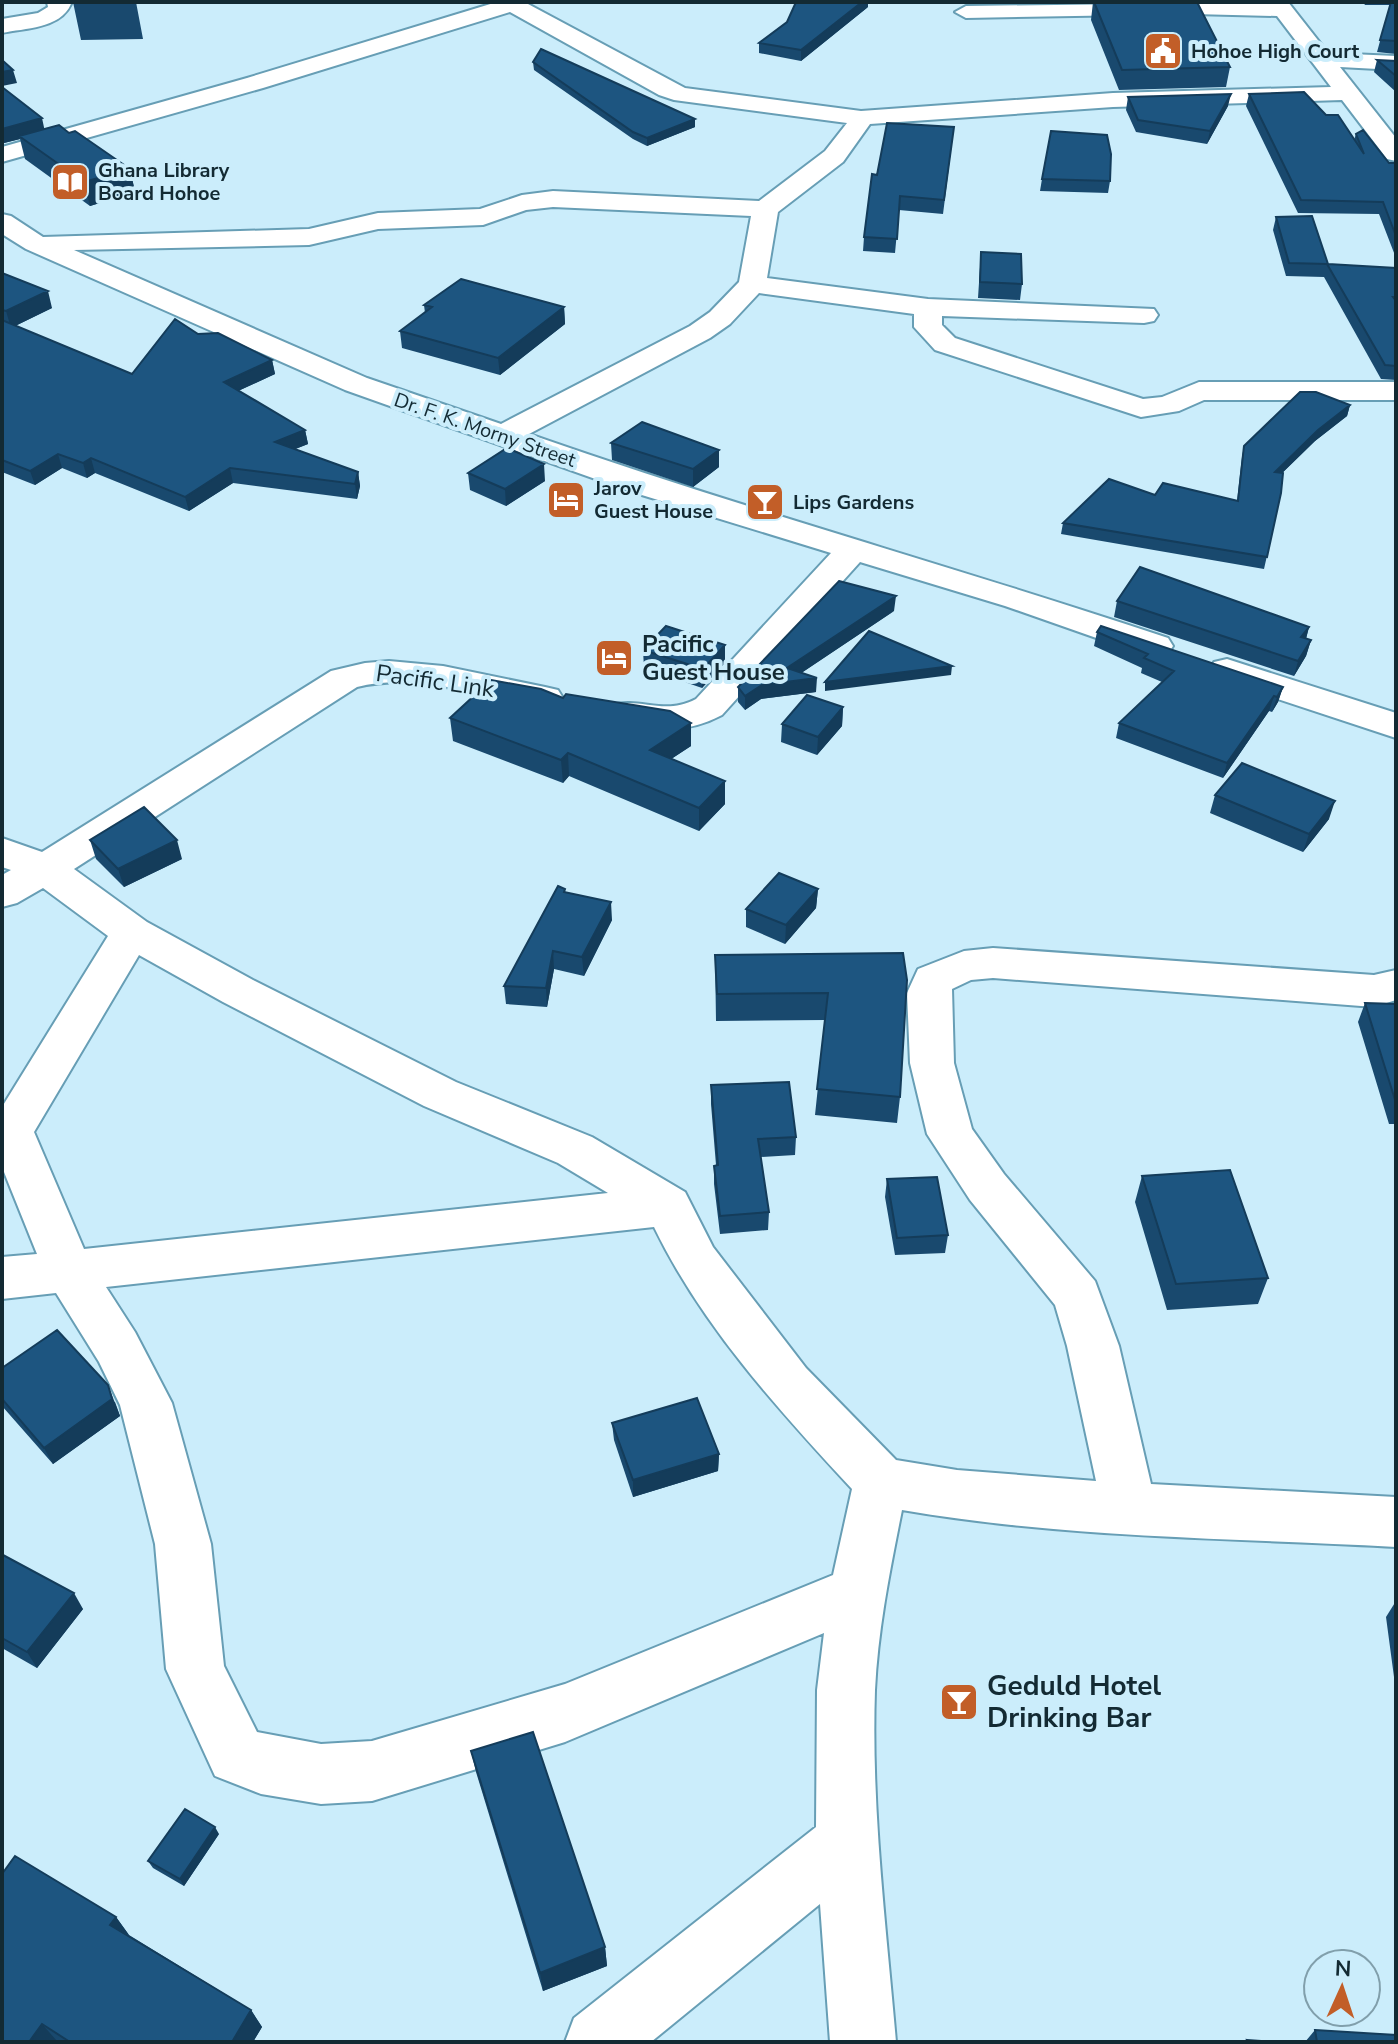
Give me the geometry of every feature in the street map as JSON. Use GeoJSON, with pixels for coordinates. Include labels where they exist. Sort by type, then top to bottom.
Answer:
{"type":"FeatureCollection","features":[{"type":"Feature","properties":{"kind":"street"},"geometry":{"type":"LineString","coordinates":[[2,26],[44,18],[57,11],[58,2]]}},
{"type":"Feature","properties":{"kind":"street"},"geometry":{"type":"LineString","coordinates":[[2,155],[255,83],[512,3],[667,90],[682,95],[861,118],[1113,100],[1348,93]]}},
{"type":"Feature","properties":{"kind":"street"},"geometry":{"type":"LineString","coordinates":[[966,12],[1280,6],[1396,154]]}},
{"type":"Feature","properties":{"kind":"street"},"geometry":{"type":"LineString","coordinates":[[1321,59],[1396,63]]}},
{"type":"Feature","properties":{"kind":"street"},"geometry":{"type":"LineString","coordinates":[[2,256],[35,243],[309,237],[389,220],[483,217],[522,203],[553,199],[765,209],[830,159],[856,132],[861,118]]}},
{"type":"Feature","properties":{"kind":"street"},"geometry":{"type":"LineString","coordinates":[[502,436],[700,332],[720,318],[752,284],[765,209]]}},
{"type":"Feature","properties":{"kind":"street","name":"Dr. F. K. Morny Street"},"geometry":{"type":"LineString","coordinates":[[2,222],[35,243],[356,384],[643,485],[1017,599],[1396,726]]}},
{"type":"Feature","properties":{"kind":"street"},"geometry":{"type":"LineString","coordinates":[[752,284],[928,307],[1144,315]]}},
{"type":"Feature","properties":{"kind":"street"},"geometry":{"type":"LineString","coordinates":[[928,307],[928,327],[945,344],[1141,408],[1168,405],[1199,391],[1396,391]]}},
{"type":"Feature","properties":{"kind":"street","name":"Pacific Link"},"geometry":{"type":"LineString","coordinates":[[45,869],[344,679],[362,672],[414,674],[664,720],[691,719],[709,707],[853,549]]}},
{"type":"Feature","properties":{"kind":"street"},"geometry":{"type":"LineString","coordinates":[[2,851],[45,869],[132,932],[440,1094],[575,1150],[668,1206],[695,1261],[788,1384],[881,1482],[957,1495],[1129,1508],[1396,1522]]}},
{"type":"Feature","properties":{"kind":"street"},"geometry":{"type":"LineString","coordinates":[[2,893],[45,869]]}},
{"type":"Feature","properties":{"kind":"street"},"geometry":{"type":"LineString","coordinates":[[132,932],[6,1139],[69,1271],[117,1347],[146,1403],[183,1544],[195,1669],[236,1755],[261,1764],[321,1774],[372,1771],[565,1713],[857,1592]]}},
{"type":"Feature","properties":{"kind":"street"},"geometry":{"type":"LineString","coordinates":[[1129,1508],[1093,1346],[1077,1296],[987,1187],[950,1134],[932,1063],[929,993],[933,980],[964,966],[993,963],[1374,991],[1396,985]]}},
{"type":"Feature","properties":{"kind":"street"},"geometry":{"type":"LineString","coordinates":[[2,1278],[668,1206]]}},
{"type":"Feature","properties":{"kind":"street"},"geometry":{"type":"LineString","coordinates":[[863,2042],[847,1842],[846,1690],[857,1592],[881,1482]]}},
{"type":"Feature","properties":{"kind":"street"},"geometry":{"type":"LineString","coordinates":[[598,2042],[847,1842]]}},
{"type":"Feature","properties":{"kind":"building"},"geometry":{"type":"Polygon","coordinates":[[[796,2],[862,2],[801,50],[759,43],[787,22],[796,2]]]}},
{"type":"Feature","properties":{"kind":"building"},"geometry":{"type":"Polygon","coordinates":[[[1094,2],[1197,2],[1230,67],[1122,70],[1094,2]]]}},
{"type":"Feature","properties":{"kind":"building"},"geometry":{"type":"Polygon","coordinates":[[[1391,2],[1396,2],[1396,41],[1380,40],[1391,2]]]}},
{"type":"Feature","properties":{"kind":"building"},"geometry":{"type":"Polygon","coordinates":[[[541,49],[695,119],[647,138],[633,132],[533,62],[541,49]]]}},
{"type":"Feature","properties":{"kind":"building"},"geometry":{"type":"Polygon","coordinates":[[[2,60],[13,70],[2,72],[2,60]]]}},
{"type":"Feature","properties":{"kind":"building"},"geometry":{"type":"Polygon","coordinates":[[[1377,60],[1396,61],[1396,76],[1377,60]]]}},
{"type":"Feature","properties":{"kind":"building"},"geometry":{"type":"Polygon","coordinates":[[[2,87],[42,118],[2,129],[2,87]]]}},
{"type":"Feature","properties":{"kind":"building"},"geometry":{"type":"Polygon","coordinates":[[[1304,92],[1326,115],[1338,115],[1364,154],[1356,134],[1363,130],[1389,163],[1396,163],[1396,236],[1383,202],[1301,200],[1249,94],[1304,92]]]}},
{"type":"Feature","properties":{"kind":"building"},"geometry":{"type":"Polygon","coordinates":[[[1231,94],[1210,131],[1138,120],[1128,97],[1231,94]]]}},
{"type":"Feature","properties":{"kind":"building"},"geometry":{"type":"Polygon","coordinates":[[[887,123],[954,127],[944,200],[900,196],[897,239],[864,237],[872,174],[877,175],[887,123]]]}},
{"type":"Feature","properties":{"kind":"building"},"geometry":{"type":"Polygon","coordinates":[[[59,125],[69,133],[75,131],[130,169],[84,182],[19,136],[59,125]]]}},
{"type":"Feature","properties":{"kind":"building"},"geometry":{"type":"Polygon","coordinates":[[[1051,131],[1107,135],[1111,154],[1110,181],[1042,179],[1051,131]]]}},
{"type":"Feature","properties":{"kind":"building"},"geometry":{"type":"Polygon","coordinates":[[[1312,216],[1328,264],[1396,268],[1396,297],[1393,297],[1396,301],[1396,366],[1385,365],[1327,264],[1289,263],[1276,217],[1312,216]]]}},
{"type":"Feature","properties":{"kind":"building"},"geometry":{"type":"Polygon","coordinates":[[[981,252],[1021,254],[1022,284],[980,282],[981,252]]]}},
{"type":"Feature","properties":{"kind":"building"},"geometry":{"type":"Polygon","coordinates":[[[2,273],[48,291],[6,311],[2,310],[2,273]]]}},
{"type":"Feature","properties":{"kind":"building"},"geometry":{"type":"Polygon","coordinates":[[[461,279],[564,307],[498,358],[400,331],[432,307],[424,305],[461,279]]]}},
{"type":"Feature","properties":{"kind":"building"},"geometry":{"type":"Polygon","coordinates":[[[175,319],[198,334],[218,333],[272,360],[224,382],[305,430],[275,442],[358,472],[355,484],[230,468],[185,497],[91,458],[83,463],[58,454],[30,471],[2,460],[2,320],[132,374],[175,319]]]}},
{"type":"Feature","properties":{"kind":"building"},"geometry":{"type":"Polygon","coordinates":[[[1300,392],[1316,392],[1350,405],[1318,430],[1275,472],[1283,473],[1267,557],[1063,523],[1109,479],[1155,495],[1163,483],[1238,501],[1244,446],[1300,392]]]}},
{"type":"Feature","properties":{"kind":"building"},"geometry":{"type":"Polygon","coordinates":[[[642,422],[719,450],[693,469],[611,443],[642,422]]]}},
{"type":"Feature","properties":{"kind":"building"},"geometry":{"type":"Polygon","coordinates":[[[507,448],[544,464],[505,489],[468,473],[507,448]]]}},
{"type":"Feature","properties":{"kind":"building"},"geometry":{"type":"Polygon","coordinates":[[[1140,567],[1309,627],[1301,637],[1311,640],[1298,661],[1117,601],[1140,567]]]}},
{"type":"Feature","properties":{"kind":"building"},"geometry":{"type":"Polygon","coordinates":[[[839,581],[896,596],[787,668],[817,678],[762,685],[745,696],[738,687],[839,581]]]}},
{"type":"Feature","properties":{"kind":"building"},"geometry":{"type":"Polygon","coordinates":[[[666,626],[725,645],[703,669],[643,650],[666,626]]]}},
{"type":"Feature","properties":{"kind":"building"},"geometry":{"type":"Polygon","coordinates":[[[1101,626],[1283,687],[1227,763],[1119,723],[1174,671],[1144,658],[1148,654],[1097,632],[1101,626]]]}},
{"type":"Feature","properties":{"kind":"building"},"geometry":{"type":"Polygon","coordinates":[[[869,631],[952,666],[825,682],[869,631]]]}},
{"type":"Feature","properties":{"kind":"building"},"geometry":{"type":"Polygon","coordinates":[[[491,680],[541,689],[563,698],[566,694],[670,711],[691,723],[650,750],[725,781],[699,808],[568,753],[561,760],[450,718],[491,680]]]}},
{"type":"Feature","properties":{"kind":"building"},"geometry":{"type":"Polygon","coordinates":[[[807,695],[843,707],[818,737],[782,724],[807,695]]]}},
{"type":"Feature","properties":{"kind":"building"},"geometry":{"type":"Polygon","coordinates":[[[1242,763],[1335,801],[1309,834],[1215,795],[1242,763]]]}},
{"type":"Feature","properties":{"kind":"building"},"geometry":{"type":"Polygon","coordinates":[[[144,807],[177,840],[118,869],[90,840],[144,807]]]}},
{"type":"Feature","properties":{"kind":"building"},"geometry":{"type":"Polygon","coordinates":[[[779,873],[818,889],[786,925],[746,909],[779,873]]]}},
{"type":"Feature","properties":{"kind":"building"},"geometry":{"type":"Polygon","coordinates":[[[558,886],[565,889],[564,892],[611,902],[582,957],[553,951],[546,988],[504,986],[558,886]]]}},
{"type":"Feature","properties":{"kind":"building"},"geometry":{"type":"Polygon","coordinates":[[[903,953],[907,980],[900,1097],[817,1089],[828,993],[717,994],[715,955],[903,953]]]}},
{"type":"Feature","properties":{"kind":"building"},"geometry":{"type":"Polygon","coordinates":[[[1365,1003],[1396,1004],[1396,1103],[1365,1003]]]}},
{"type":"Feature","properties":{"kind":"building"},"geometry":{"type":"Polygon","coordinates":[[[789,1082],[796,1137],[758,1139],[769,1212],[720,1216],[714,1166],[718,1165],[711,1085],[789,1082]]]}},
{"type":"Feature","properties":{"kind":"building"},"geometry":{"type":"Polygon","coordinates":[[[1230,1170],[1268,1278],[1176,1284],[1142,1176],[1230,1170]]]}},
{"type":"Feature","properties":{"kind":"building"},"geometry":{"type":"Polygon","coordinates":[[[937,1177],[948,1235],[897,1238],[887,1179],[937,1177]]]}},
{"type":"Feature","properties":{"kind":"building"},"geometry":{"type":"Polygon","coordinates":[[[57,1330],[108,1385],[112,1399],[44,1448],[2,1399],[2,1368],[57,1330]]]}},
{"type":"Feature","properties":{"kind":"building"},"geometry":{"type":"Polygon","coordinates":[[[697,1398],[719,1454],[633,1480],[612,1423],[697,1398]]]}},
{"type":"Feature","properties":{"kind":"building"},"geometry":{"type":"Polygon","coordinates":[[[3,1555],[74,1593],[27,1652],[2,1638],[3,1555]]]}},
{"type":"Feature","properties":{"kind":"building"},"geometry":{"type":"Polygon","coordinates":[[[533,1732],[605,1947],[540,1973],[471,1751],[533,1732]]]}},
{"type":"Feature","properties":{"kind":"building"},"geometry":{"type":"Polygon","coordinates":[[[185,1809],[215,1827],[180,1879],[148,1861],[185,1809]]]}},
{"type":"Feature","properties":{"kind":"building"},"geometry":{"type":"Polygon","coordinates":[[[15,1856],[116,1917],[110,1925],[251,2010],[232,2042],[70,2042],[42,2024],[29,2042],[2,2042],[2,1874],[15,1856]]]}},
{"type":"Feature","properties":{"kind":"building"},"geometry":{"type":"Polygon","coordinates":[[[1315,2030],[1396,2035],[1396,2042],[1317,2042],[1315,2030]]]}},
{"type":"Feature","properties":{"kind":"place","name":"Hohoe High Court"},"geometry":{"type":"Point","coordinates":[1163,51]}},
{"type":"Feature","properties":{"kind":"place","name":"Ghana Library Board Hohoe"},"geometry":{"type":"Point","coordinates":[70,182]}},
{"type":"Feature","properties":{"kind":"place","name":"Jarov Guest House"},"geometry":{"type":"Point","coordinates":[566,500]}},
{"type":"Feature","properties":{"kind":"place","name":"Lips Gardens"},"geometry":{"type":"Point","coordinates":[765,502]}},
{"type":"Feature","properties":{"kind":"place","name":"Pacific Guest House"},"geometry":{"type":"Point","coordinates":[614,658]}},
{"type":"Feature","properties":{"kind":"place","name":"Geduld Hotel Drinking Bar"},"geometry":{"type":"Point","coordinates":[959,1702]}}]}
